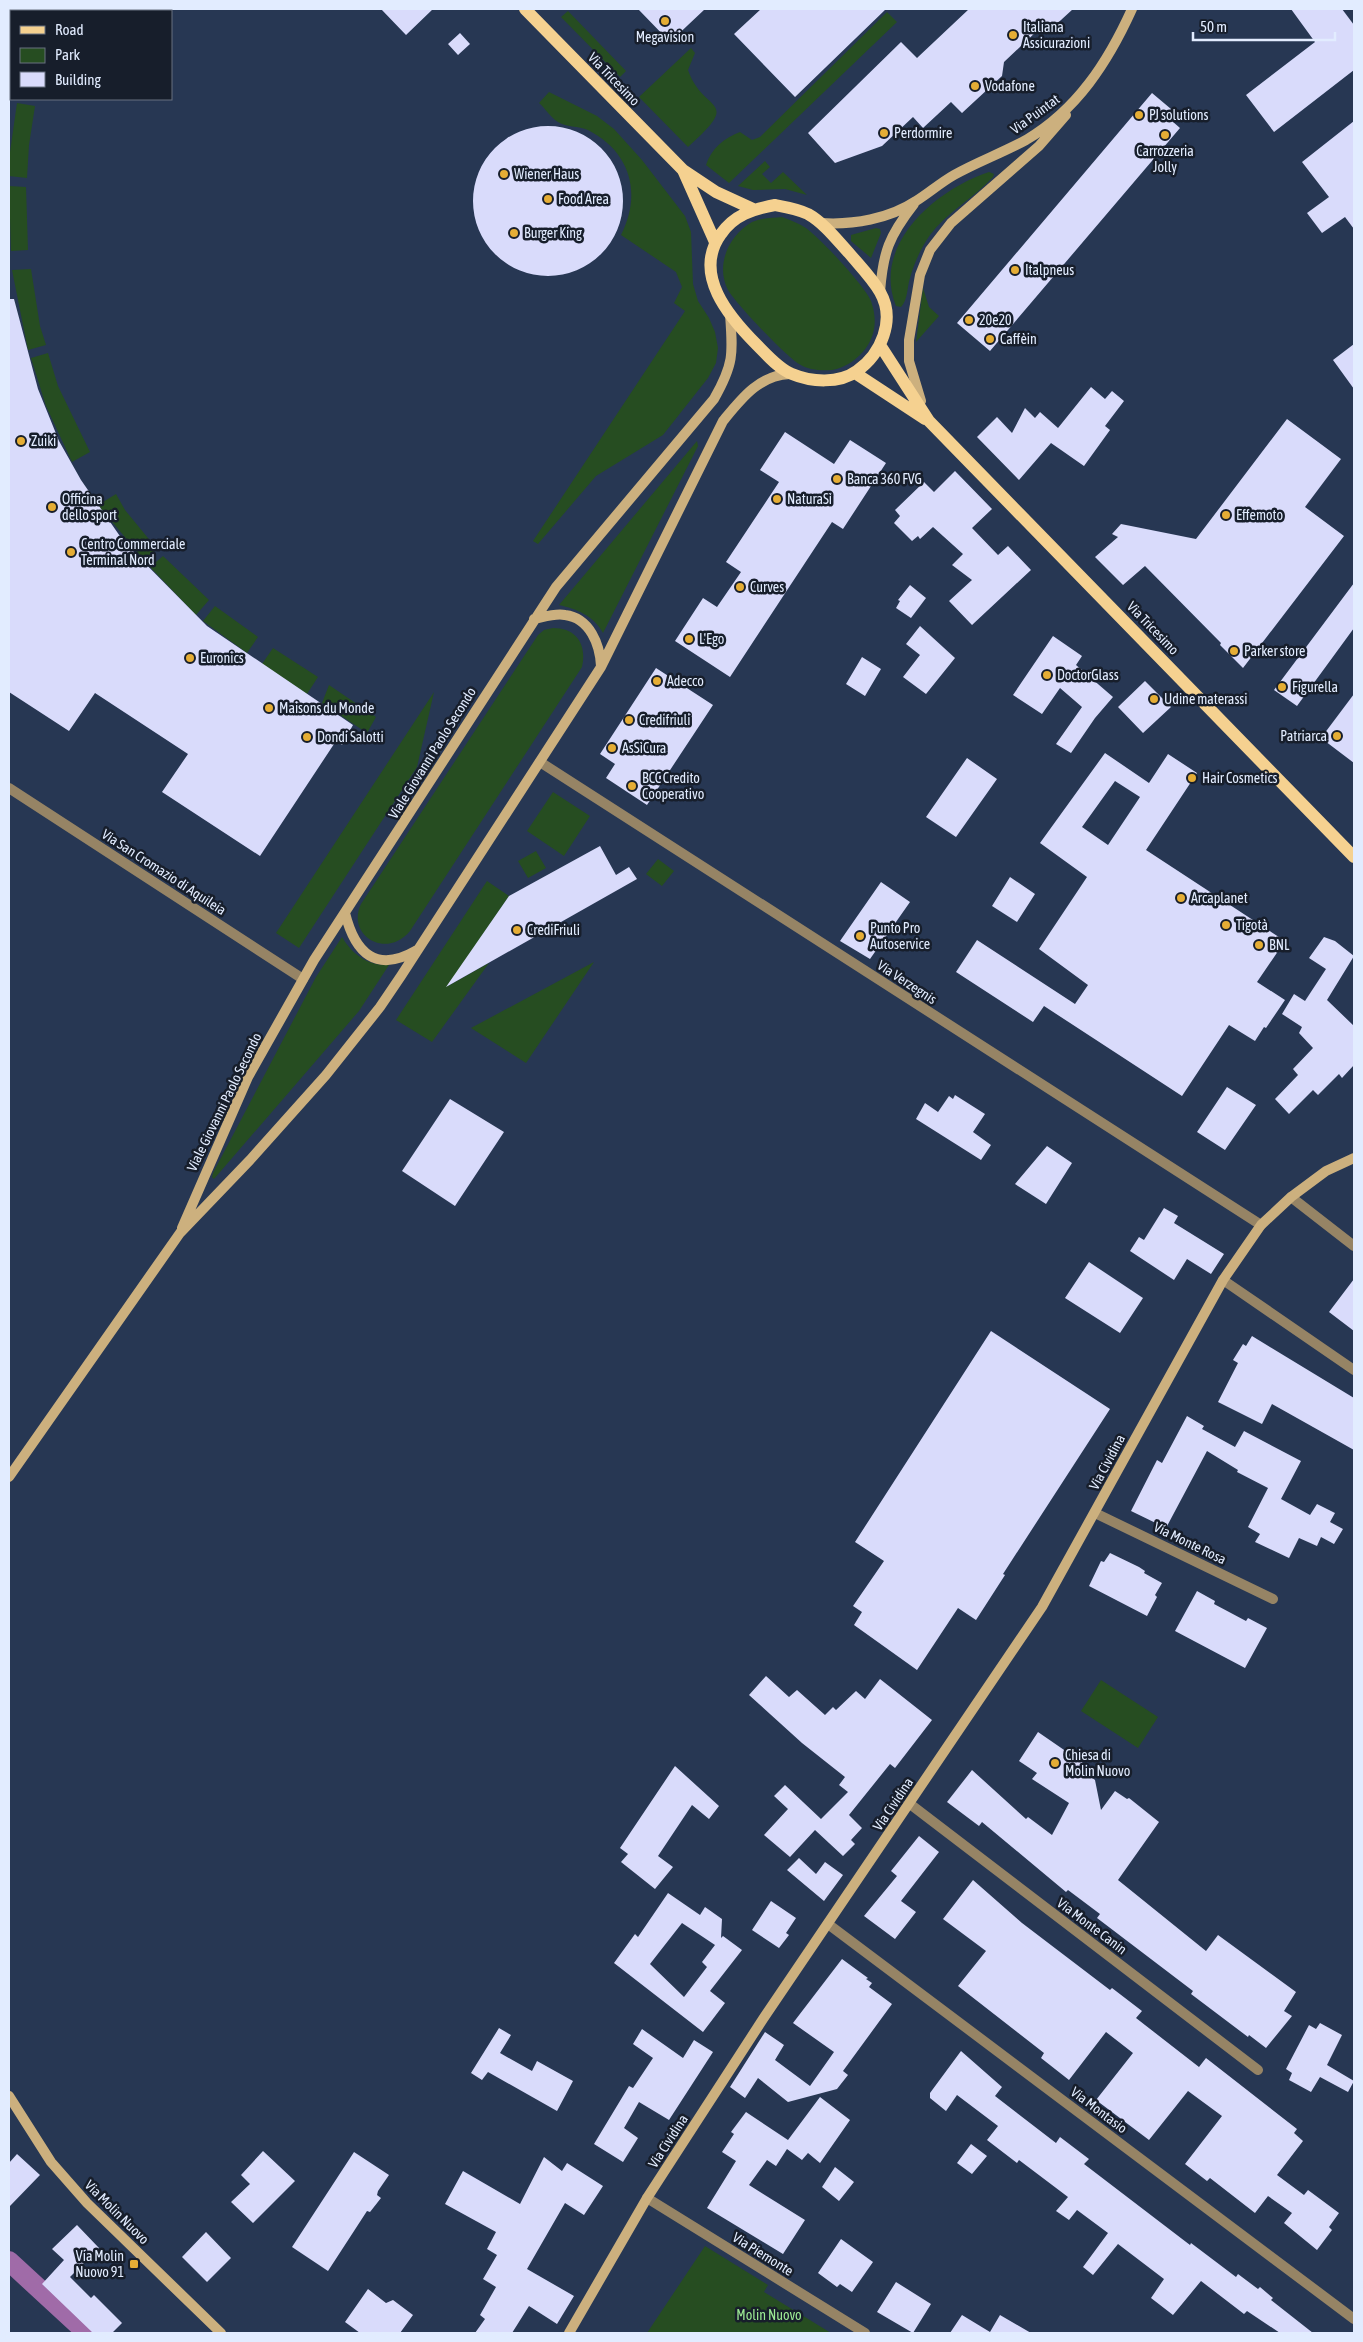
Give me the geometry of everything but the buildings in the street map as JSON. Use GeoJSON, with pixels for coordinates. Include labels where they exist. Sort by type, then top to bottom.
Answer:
{"type":"FeatureCollection","features":[{"type":"Feature","properties":{"kind":"main road","name":"Via Tricesimo"},"geometry":{"type":"LineString","coordinates":[[525,9],[683,170],[716,192],[753,208]]}},
{"type":"Feature","properties":{"kind":"main road","name":"Via Puintat"},"geometry":{"type":"LineString","coordinates":[[821,224],[848,223],[877,218],[916,201],[954,175],[1038,132],[1078,98],[1110,54],[1132,9]]}},
{"type":"Feature","properties":{"kind":"main road"},"geometry":{"type":"LineString","coordinates":[[929,421],[915,387],[909,361],[913,307],[924,262],[935,243],[951,223],[1056,129],[1078,98]]}},
{"type":"Feature","properties":{"kind":"main road","name":"Via Tricesimo"},"geometry":{"type":"LineString","coordinates":[[683,170],[715,242]]}},
{"type":"Feature","properties":{"kind":"main road","name":"Via Puintat"},"geometry":{"type":"LineString","coordinates":[[880,292],[882,268],[889,242],[895,228],[916,201]]}},
{"type":"Feature","properties":{"kind":"main road"},"geometry":{"type":"LineString","coordinates":[[775,205],[791,208],[808,214],[821,224],[857,262],[880,292],[886,316],[885,330],[880,345],[870,361],[854,373],[836,380],[810,380],[790,374],[766,353],[730,314],[719,298],[710,271],[715,242],[727,225],[753,208],[775,205]]}},
{"type":"Feature","properties":{"kind":"main road","name":"Viale Giovanni Paolo Secondo"},"geometry":{"type":"LineString","coordinates":[[180,1233],[213,1154],[248,1078],[304,979],[345,913],[534,619],[556,588],[714,399],[730,368],[733,352],[730,314]]}},
{"type":"Feature","properties":{"kind":"main road","name":"Via Tricesimo"},"geometry":{"type":"LineString","coordinates":[[880,345],[929,421],[1354,857]]}},
{"type":"Feature","properties":{"kind":"main road","name":"Via Tricesimo"},"geometry":{"type":"LineString","coordinates":[[854,373],[929,421]]}},
{"type":"Feature","properties":{"kind":"main road","name":"Viale Giovanni Paolo Secondo"},"geometry":{"type":"LineString","coordinates":[[9,1477],[180,1233],[250,1160],[326,1075],[380,1007],[601,666],[722,421],[744,395],[763,381],[779,374],[790,374]]}},
{"type":"Feature","properties":{"kind":"main road"},"geometry":{"type":"LineString","coordinates":[[534,619],[552,615],[567,615],[585,624],[600,647],[601,666]]}},
{"type":"Feature","properties":{"kind":"main road"},"geometry":{"type":"LineString","coordinates":[[345,913],[351,935],[358,947],[371,958],[389,961],[406,957],[419,949]]}},
{"type":"Feature","properties":{"kind":"main road","name":"Via Cividina"},"geometry":{"type":"LineString","coordinates":[[569,2333],[647,2198],[763,2019],[1042,1607],[1096,1513],[1223,1280],[1260,1225],[1291,1197],[1326,1171],[1354,1158]]}},
{"type":"Feature","properties":{"kind":"main road","name":"Via Molin Nuovo"},"geometry":{"type":"LineString","coordinates":[[9,2096],[42,2151],[81,2196],[221,2333]]}},
{"type":"Feature","properties":{"kind":"street","name":"Via Verzegnis"},"geometry":{"type":"LineString","coordinates":[[540,762],[1260,1225]]}},
{"type":"Feature","properties":{"kind":"street","name":"Via San Cromazio di Aquileia"},"geometry":{"type":"LineString","coordinates":[[9,788],[304,979]]}},
{"type":"Feature","properties":{"kind":"street"},"geometry":{"type":"LineString","coordinates":[[1291,1197],[1354,1246]]}},
{"type":"Feature","properties":{"kind":"street"},"geometry":{"type":"LineString","coordinates":[[1223,1280],[1354,1370]]}},
{"type":"Feature","properties":{"kind":"street","name":"Via Monte Rosa"},"geometry":{"type":"LineString","coordinates":[[1096,1513],[1273,1599]]}},
{"type":"Feature","properties":{"kind":"street","name":"Via Monte Canin"},"geometry":{"type":"LineString","coordinates":[[910,1804],[1258,2070]]}},
{"type":"Feature","properties":{"kind":"street","name":"Via Montasio"},"geometry":{"type":"LineString","coordinates":[[828,1924],[1354,2319]]}},
{"type":"Feature","properties":{"kind":"street","name":"Via Piemonte"},"geometry":{"type":"LineString","coordinates":[[647,2198],[865,2333]]}},
{"type":"Feature","properties":{"kind":"green space"},"geometry":{"type":"Polygon","coordinates":[[[568,11],[626,71],[620,77],[561,17],[568,11]]]}},
{"type":"Feature","properties":{"kind":"green space"},"geometry":{"type":"Polygon","coordinates":[[[887,12],[897,22],[729,183],[706,165],[715,149],[734,134],[740,132],[752,140],[760,137],[887,12]]]}},
{"type":"Feature","properties":{"kind":"green space"},"geometry":{"type":"Polygon","coordinates":[[[691,48],[695,53],[688,70],[695,84],[702,94],[715,106],[717,112],[714,120],[705,131],[688,147],[639,97],[691,48]]]}},
{"type":"Feature","properties":{"kind":"green space"},"geometry":{"type":"Polygon","coordinates":[[[549,92],[597,116],[614,129],[642,160],[685,216],[691,232],[693,284],[698,301],[715,332],[718,348],[716,363],[708,378],[663,435],[596,476],[538,544],[533,541],[685,311],[674,303],[682,287],[676,272],[621,235],[631,204],[631,190],[623,162],[603,139],[588,130],[564,125],[553,118],[539,103],[549,92]]]}},
{"type":"Feature","properties":{"kind":"green space"},"geometry":{"type":"Polygon","coordinates":[[[17,103],[35,106],[29,145],[27,178],[9,176],[10,152],[17,103]]]}},
{"type":"Feature","properties":{"kind":"green space"},"geometry":{"type":"Polygon","coordinates":[[[765,161],[770,167],[762,174],[771,183],[783,172],[807,195],[785,189],[753,190],[738,186],[765,161]]]}},
{"type":"Feature","properties":{"kind":"green space"},"geometry":{"type":"Polygon","coordinates":[[[989,172],[994,174],[993,177],[978,192],[944,219],[930,235],[914,267],[905,301],[901,307],[896,306],[891,283],[893,261],[901,241],[914,222],[949,191],[989,172]]]}},
{"type":"Feature","properties":{"kind":"green space"},"geometry":{"type":"Polygon","coordinates":[[[9,186],[26,187],[28,250],[11,251],[9,186]]]}},
{"type":"Feature","properties":{"kind":"green space"},"geometry":{"type":"Polygon","coordinates":[[[782,217],[806,228],[821,242],[842,263],[871,301],[875,320],[872,337],[859,356],[842,367],[832,370],[819,370],[806,368],[799,364],[761,329],[728,290],[724,280],[723,271],[726,252],[737,235],[752,222],[782,217]]]}},
{"type":"Feature","properties":{"kind":"green space"},"geometry":{"type":"Polygon","coordinates":[[[876,228],[880,229],[881,233],[871,258],[851,241],[851,235],[876,228]]]}},
{"type":"Feature","properties":{"kind":"green space"},"geometry":{"type":"Polygon","coordinates":[[[31,269],[40,326],[46,345],[28,350],[12,270],[31,269]]]}},
{"type":"Feature","properties":{"kind":"green space"},"geometry":{"type":"Polygon","coordinates":[[[923,288],[929,307],[939,316],[916,342],[923,288]]]}},
{"type":"Feature","properties":{"kind":"green space"},"geometry":{"type":"Polygon","coordinates":[[[48,353],[58,386],[90,452],[72,462],[46,406],[31,358],[48,353]]]}},
{"type":"Feature","properties":{"kind":"green space"},"geometry":{"type":"Polygon","coordinates":[[[697,441],[698,446],[603,633],[595,622],[584,614],[559,605],[697,441]]]}},
{"type":"Feature","properties":{"kind":"green space"},"geometry":{"type":"Polygon","coordinates":[[[116,494],[125,510],[157,549],[144,560],[98,505],[116,494]]]}},
{"type":"Feature","properties":{"kind":"green space"},"geometry":{"type":"Polygon","coordinates":[[[163,556],[209,600],[196,615],[150,567],[163,556]]]}},
{"type":"Feature","properties":{"kind":"green space"},"geometry":{"type":"Polygon","coordinates":[[[215,606],[258,637],[247,653],[203,621],[215,606]]]}},
{"type":"Feature","properties":{"kind":"green space"},"geometry":{"type":"Polygon","coordinates":[[[553,628],[568,631],[578,639],[583,652],[582,667],[410,931],[400,939],[390,943],[380,943],[371,940],[364,934],[359,925],[358,915],[361,904],[538,635],[544,630],[553,628]]]}},
{"type":"Feature","properties":{"kind":"green space"},"geometry":{"type":"Polygon","coordinates":[[[273,648],[318,677],[307,694],[262,664],[273,648]]]}},
{"type":"Feature","properties":{"kind":"green space"},"geometry":{"type":"Polygon","coordinates":[[[329,685],[376,717],[367,733],[322,703],[329,685]]]}},
{"type":"Feature","properties":{"kind":"green space"},"geometry":{"type":"Polygon","coordinates":[[[434,692],[417,767],[299,948],[276,933],[434,692]]]}},
{"type":"Feature","properties":{"kind":"green space"},"geometry":{"type":"Polygon","coordinates":[[[553,792],[590,816],[564,856],[527,831],[553,792]]]}},
{"type":"Feature","properties":{"kind":"green space"},"geometry":{"type":"Polygon","coordinates":[[[536,851],[546,868],[528,878],[518,861],[536,851]]]}},
{"type":"Feature","properties":{"kind":"green space"},"geometry":{"type":"Polygon","coordinates":[[[658,859],[674,871],[662,886],[646,874],[658,859]]]}},
{"type":"Feature","properties":{"kind":"green space"},"geometry":{"type":"Polygon","coordinates":[[[487,881],[509,896],[448,986],[489,963],[432,1042],[396,1020],[487,881]]]}},
{"type":"Feature","properties":{"kind":"green space"},"geometry":{"type":"Polygon","coordinates":[[[342,937],[351,949],[362,958],[374,964],[389,965],[359,1011],[214,1179],[212,1177],[213,1173],[316,977],[342,937]]]}},
{"type":"Feature","properties":{"kind":"green space"},"geometry":{"type":"Polygon","coordinates":[[[594,962],[526,1063],[471,1028],[594,962]]]}},
{"type":"Feature","properties":{"kind":"green space"},"geometry":{"type":"Polygon","coordinates":[[[1101,1680],[1158,1717],[1138,1748],[1081,1711],[1101,1680]]]}},
{"type":"Feature","properties":{"kind":"green space","name":"Molin Nuovo"},"geometry":{"type":"Polygon","coordinates":[[[705,2246],[768,2285],[764,2292],[831,2333],[647,2333],[705,2246]]]}},
{"type":"Feature","properties":{"kind":"waterway"},"geometry":{"type":"LineString","coordinates":[[9,2261],[87,2333]]}},
{"type":"Feature","properties":{"kind":"place","name":"Megavision"},"geometry":{"type":"Point","coordinates":[665,21]}},
{"type":"Feature","properties":{"kind":"place","name":"Italiana Assicurazioni"},"geometry":{"type":"Point","coordinates":[1013,35]}},
{"type":"Feature","properties":{"kind":"place","name":"Vodafone"},"geometry":{"type":"Point","coordinates":[975,86]}},
{"type":"Feature","properties":{"kind":"place","name":"PJ solutions"},"geometry":{"type":"Point","coordinates":[1139,115]}},
{"type":"Feature","properties":{"kind":"place","name":"Perdormire"},"geometry":{"type":"Point","coordinates":[884,133]}},
{"type":"Feature","properties":{"kind":"place","name":"Carrozzeria Jolly"},"geometry":{"type":"Point","coordinates":[1165,135]}},
{"type":"Feature","properties":{"kind":"place","name":"Wiener Haus"},"geometry":{"type":"Point","coordinates":[504,174]}},
{"type":"Feature","properties":{"kind":"place","name":"Food Area"},"geometry":{"type":"Point","coordinates":[548,199]}},
{"type":"Feature","properties":{"kind":"place","name":"Burger King"},"geometry":{"type":"Point","coordinates":[514,233]}},
{"type":"Feature","properties":{"kind":"place","name":"Italpneus"},"geometry":{"type":"Point","coordinates":[1015,270]}},
{"type":"Feature","properties":{"kind":"place","name":"20e20"},"geometry":{"type":"Point","coordinates":[969,320]}},
{"type":"Feature","properties":{"kind":"place","name":"Caffèin"},"geometry":{"type":"Point","coordinates":[990,339]}},
{"type":"Feature","properties":{"kind":"place","name":"Zuiki"},"geometry":{"type":"Point","coordinates":[21,441]}},
{"type":"Feature","properties":{"kind":"place","name":"Banca 360 FVG"},"geometry":{"type":"Point","coordinates":[837,479]}},
{"type":"Feature","properties":{"kind":"place","name":"NaturaSì"},"geometry":{"type":"Point","coordinates":[777,499]}},
{"type":"Feature","properties":{"kind":"place","name":"Officina dello sport"},"geometry":{"type":"Point","coordinates":[52,507]}},
{"type":"Feature","properties":{"kind":"place","name":"Effemoto"},"geometry":{"type":"Point","coordinates":[1226,515]}},
{"type":"Feature","properties":{"kind":"place","name":"Centro Commerciale Terminal Nord"},"geometry":{"type":"Point","coordinates":[71,552]}},
{"type":"Feature","properties":{"kind":"place","name":"Curves"},"geometry":{"type":"Point","coordinates":[740,587]}},
{"type":"Feature","properties":{"kind":"place","name":"L'Ego"},"geometry":{"type":"Point","coordinates":[689,639]}},
{"type":"Feature","properties":{"kind":"place","name":"Parker store"},"geometry":{"type":"Point","coordinates":[1234,651]}},
{"type":"Feature","properties":{"kind":"place","name":"Euronics"},"geometry":{"type":"Point","coordinates":[190,658]}},
{"type":"Feature","properties":{"kind":"place","name":"DoctorGlass"},"geometry":{"type":"Point","coordinates":[1047,675]}},
{"type":"Feature","properties":{"kind":"place","name":"Adecco"},"geometry":{"type":"Point","coordinates":[657,681]}},
{"type":"Feature","properties":{"kind":"place","name":"Figurella"},"geometry":{"type":"Point","coordinates":[1282,687]}},
{"type":"Feature","properties":{"kind":"place","name":"Udine materassi"},"geometry":{"type":"Point","coordinates":[1154,699]}},
{"type":"Feature","properties":{"kind":"place","name":"Maisons du Monde"},"geometry":{"type":"Point","coordinates":[269,708]}},
{"type":"Feature","properties":{"kind":"place","name":"Credifriuli"},"geometry":{"type":"Point","coordinates":[629,720]}},
{"type":"Feature","properties":{"kind":"place","name":"Patriarca"},"geometry":{"type":"Point","coordinates":[1337,736]}},
{"type":"Feature","properties":{"kind":"place","name":"Dondi Salotti"},"geometry":{"type":"Point","coordinates":[307,737]}},
{"type":"Feature","properties":{"kind":"place","name":"AsSìCura"},"geometry":{"type":"Point","coordinates":[612,748]}},
{"type":"Feature","properties":{"kind":"place","name":"Hair Cosmetics"},"geometry":{"type":"Point","coordinates":[1192,778]}},
{"type":"Feature","properties":{"kind":"place","name":"BCC Credito Cooperativo"},"geometry":{"type":"Point","coordinates":[632,786]}},
{"type":"Feature","properties":{"kind":"place","name":"Arcaplanet"},"geometry":{"type":"Point","coordinates":[1181,898]}},
{"type":"Feature","properties":{"kind":"place","name":"Tigotà"},"geometry":{"type":"Point","coordinates":[1226,925]}},
{"type":"Feature","properties":{"kind":"place","name":"CrediFriuli"},"geometry":{"type":"Point","coordinates":[517,930]}},
{"type":"Feature","properties":{"kind":"place","name":"Punto Pro Autoservice"},"geometry":{"type":"Point","coordinates":[860,936]}},
{"type":"Feature","properties":{"kind":"place","name":"BNL"},"geometry":{"type":"Point","coordinates":[1259,945]}},
{"type":"Feature","properties":{"kind":"place","name":"Chiesa di Molin Nuovo"},"geometry":{"type":"Point","coordinates":[1055,1763]}},
{"type":"Feature","properties":{"kind":"place","name":"Via Molin Nuovo 91"},"geometry":{"type":"Point","coordinates":[134,2264]}}]}
